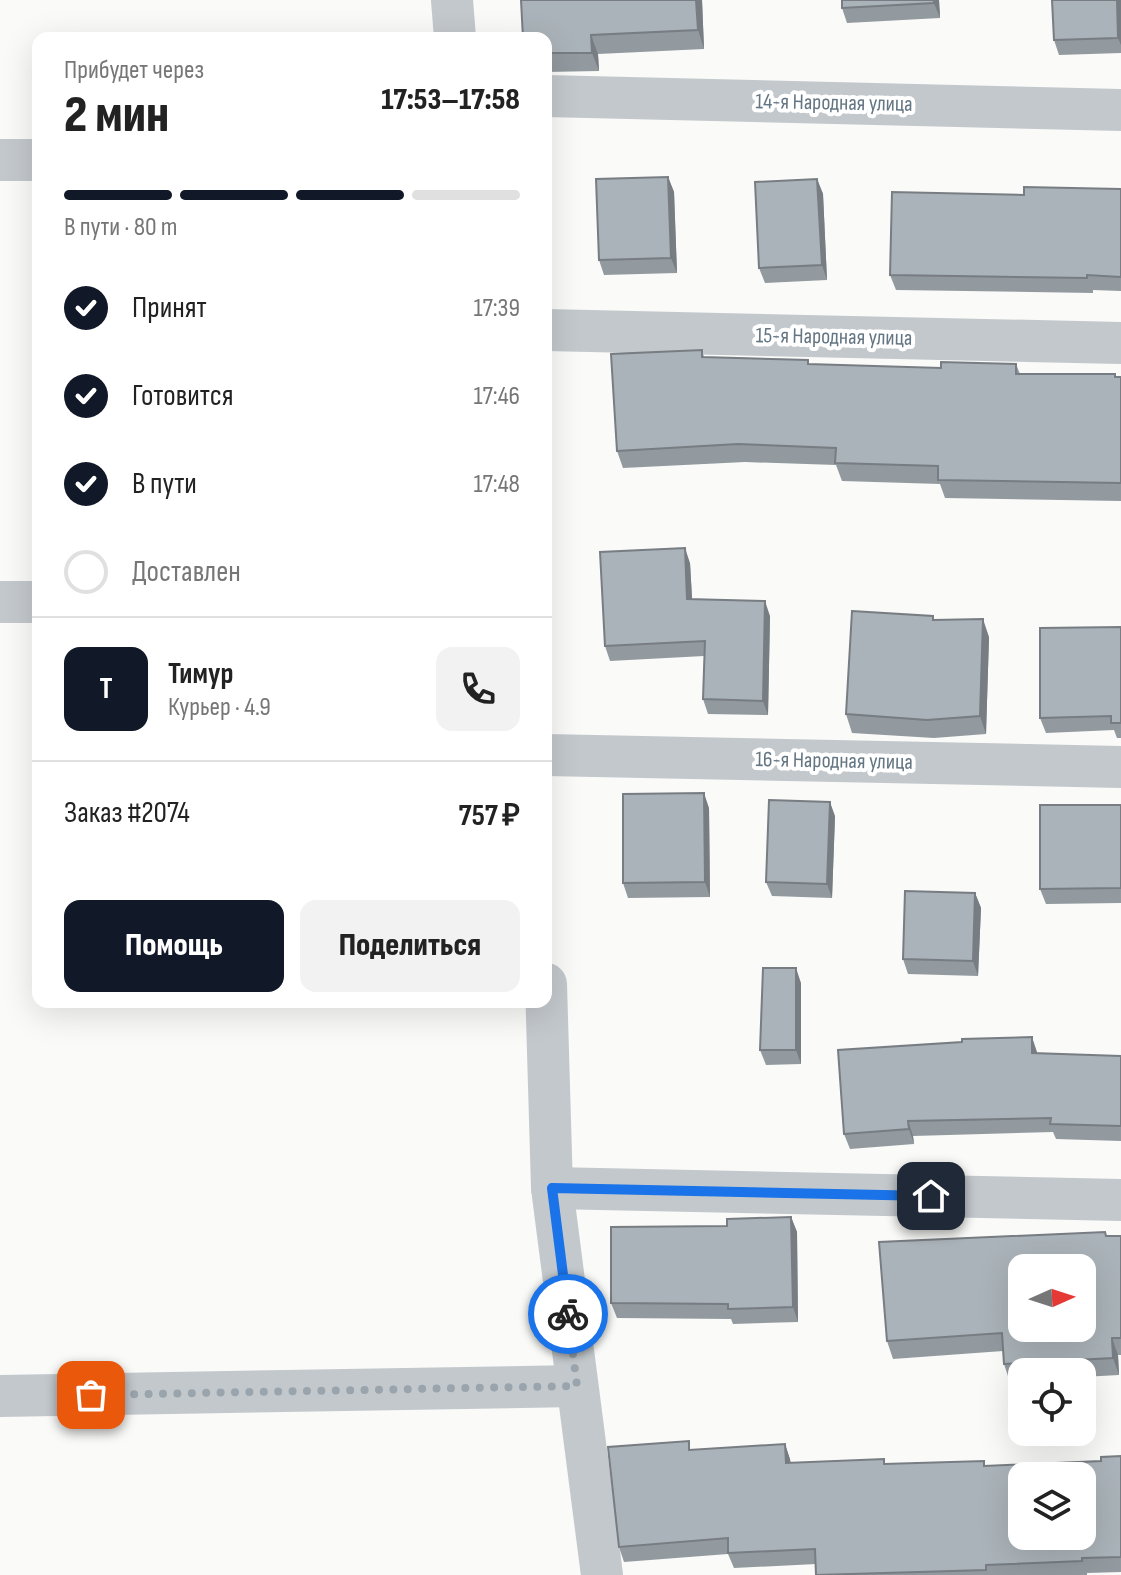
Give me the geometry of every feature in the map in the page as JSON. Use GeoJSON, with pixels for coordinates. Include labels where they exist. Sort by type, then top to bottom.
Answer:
{"type":"FeatureCollection","features":[{"type":"Feature","properties":{"kind":"street"},"geometry":{"type":"LineString","coordinates":[[452,0],[455,32]]}},
{"type":"Feature","properties":{"kind":"street","name":"14-я Народная улица"},"geometry":{"type":"LineString","coordinates":[[552,96],[1121,110]]}},
{"type":"Feature","properties":{"kind":"street"},"geometry":{"type":"LineString","coordinates":[[0,160],[32,160]]}},
{"type":"Feature","properties":{"kind":"street","name":"15-я Народная улица"},"geometry":{"type":"LineString","coordinates":[[552,330],[1121,343]]}},
{"type":"Feature","properties":{"kind":"street"},"geometry":{"type":"LineString","coordinates":[[0,602],[32,602]]}},
{"type":"Feature","properties":{"kind":"street","name":"16-я Народная улица"},"geometry":{"type":"LineString","coordinates":[[552,755],[1121,767]]}},
{"type":"Feature","properties":{"kind":"street"},"geometry":{"type":"LineString","coordinates":[[547,1008],[552,1188],[602,1575]]}},
{"type":"Feature","properties":{"kind":"street"},"geometry":{"type":"LineString","coordinates":[[552,1188],[1121,1200]]}},
{"type":"Feature","properties":{"kind":"street"},"geometry":{"type":"LineString","coordinates":[[0,1396],[577,1386]]}},
{"type":"Feature","properties":{"kind":"building"},"geometry":{"type":"Polygon","coordinates":[[[521,0],[696,0],[698,30],[591,35],[592,53],[552,53],[552,32],[523,32],[521,0]]]}},
{"type":"Feature","properties":{"kind":"building"},"geometry":{"type":"Polygon","coordinates":[[[842,0],[934,0],[934,3],[842,8],[842,0]]]}},
{"type":"Feature","properties":{"kind":"building"},"geometry":{"type":"Polygon","coordinates":[[[1052,0],[1117,0],[1118,38],[1054,40],[1052,0]]]}},
{"type":"Feature","properties":{"kind":"building"},"geometry":{"type":"Polygon","coordinates":[[[668,177],[671,258],[599,260],[596,179],[668,177]]]}},
{"type":"Feature","properties":{"kind":"building"},"geometry":{"type":"Polygon","coordinates":[[[817,179],[822,265],[759,268],[755,182],[817,179]]]}},
{"type":"Feature","properties":{"kind":"building"},"geometry":{"type":"Polygon","coordinates":[[[1024,187],[1121,189],[1121,277],[890,275],[892,192],[1024,195],[1024,187]]]}},
{"type":"Feature","properties":{"kind":"building"},"geometry":{"type":"Polygon","coordinates":[[[702,350],[702,357],[808,360],[808,364],[941,368],[941,362],[1016,364],[1016,374],[1115,374],[1115,377],[1121,377],[1121,483],[938,480],[938,466],[835,463],[836,448],[738,444],[617,451],[611,354],[702,350]]]}},
{"type":"Feature","properties":{"kind":"building"},"geometry":{"type":"Polygon","coordinates":[[[685,548],[687,599],[765,601],[763,701],[703,699],[705,641],[605,646],[600,552],[685,548]]]}},
{"type":"Feature","properties":{"kind":"building"},"geometry":{"type":"Polygon","coordinates":[[[852,611],[933,616],[933,620],[983,619],[980,716],[927,720],[846,714],[852,611]]]}},
{"type":"Feature","properties":{"kind":"building"},"geometry":{"type":"Polygon","coordinates":[[[1121,627],[1121,723],[1111,723],[1111,716],[1040,718],[1040,628],[1121,627]]]}},
{"type":"Feature","properties":{"kind":"building"},"geometry":{"type":"Polygon","coordinates":[[[704,793],[705,882],[623,883],[623,794],[704,793]]]}},
{"type":"Feature","properties":{"kind":"building"},"geometry":{"type":"Polygon","coordinates":[[[769,800],[830,802],[827,884],[766,882],[769,800]]]}},
{"type":"Feature","properties":{"kind":"building"},"geometry":{"type":"Polygon","coordinates":[[[1040,805],[1121,805],[1121,888],[1040,889],[1040,805]]]}},
{"type":"Feature","properties":{"kind":"building"},"geometry":{"type":"Polygon","coordinates":[[[905,891],[975,893],[973,961],[903,959],[905,891]]]}},
{"type":"Feature","properties":{"kind":"building"},"geometry":{"type":"Polygon","coordinates":[[[763,968],[796,968],[796,1050],[760,1050],[763,968]]]}},
{"type":"Feature","properties":{"kind":"building"},"geometry":{"type":"Polygon","coordinates":[[[1032,1037],[1032,1053],[1121,1056],[1121,1126],[1050,1124],[1051,1118],[908,1121],[909,1129],[844,1134],[838,1050],[962,1042],[962,1039],[1032,1037]]]}},
{"type":"Feature","properties":{"kind":"building"},"geometry":{"type":"Polygon","coordinates":[[[791,1217],[793,1307],[728,1309],[728,1304],[611,1303],[611,1227],[727,1226],[727,1219],[791,1217]]]}},
{"type":"Feature","properties":{"kind":"building"},"geometry":{"type":"Polygon","coordinates":[[[1105,1232],[1106,1236],[1121,1236],[1121,1338],[1112,1338],[1113,1358],[1008,1358],[1008,1364],[1004,1364],[1002,1333],[887,1341],[879,1242],[1105,1232]]]}},
{"type":"Feature","properties":{"kind":"building"},"geometry":{"type":"Polygon","coordinates":[[[689,1441],[689,1450],[785,1444],[786,1463],[884,1459],[884,1464],[984,1461],[984,1466],[1008,1465],[1008,1550],[1096,1550],[1096,1462],[1078,1462],[1121,1456],[1121,1557],[986,1565],[986,1570],[816,1575],[815,1549],[728,1553],[728,1538],[619,1547],[608,1447],[689,1441]]]}},
{"type":"Feature","properties":{"kind":"way so far"},"geometry":{"type":"LineString","coordinates":[[91,1395],[577,1386],[568,1314]]}},
{"type":"Feature","properties":{"kind":"route"},"geometry":{"type":"LineString","coordinates":[[568,1314],[552,1188],[931,1196]]}}]}
